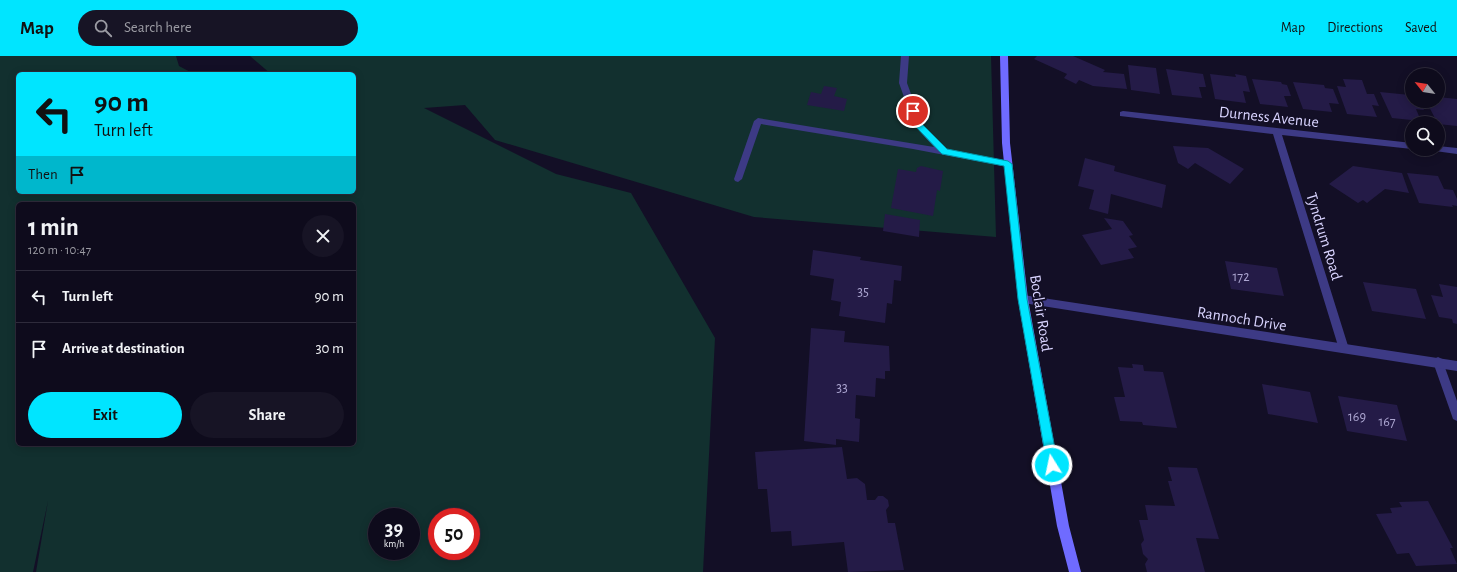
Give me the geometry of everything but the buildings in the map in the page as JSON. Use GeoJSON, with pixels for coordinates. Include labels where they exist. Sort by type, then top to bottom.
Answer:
{"type":"FeatureCollection","features":[{"type":"Feature","properties":{"kind":"main road","name":"Boclair Road"},"geometry":{"type":"LineString","coordinates":[[1004,56],[1006,143],[1023,299],[1063,526],[1075,572]]}},
{"type":"Feature","properties":{"kind":"street"},"geometry":{"type":"LineString","coordinates":[[905,56],[903,83],[918,125],[944,152]]}},
{"type":"Feature","properties":{"kind":"street","name":"Durness Avenue"},"geometry":{"type":"LineString","coordinates":[[1123,114],[1405,145]]}},
{"type":"Feature","properties":{"kind":"street"},"geometry":{"type":"LineString","coordinates":[[738,179],[758,121],[1008,164]]}},
{"type":"Feature","properties":{"kind":"street","name":"Tyndrum Road"},"geometry":{"type":"LineString","coordinates":[[1277,132],[1344,349]]}},
{"type":"Feature","properties":{"kind":"street"},"geometry":{"type":"LineString","coordinates":[[1445,150],[1457,151]]}},
{"type":"Feature","properties":{"kind":"street","name":"Rannoch Drive"},"geometry":{"type":"LineString","coordinates":[[1023,299],[1457,366]]}},
{"type":"Feature","properties":{"kind":"street"},"geometry":{"type":"LineString","coordinates":[[1438,362],[1457,416]]}},
{"type":"Feature","properties":{"kind":"green space"},"geometry":{"type":"Polygon","coordinates":[[[0,56],[176,56],[179,66],[190,72],[16,72],[16,194],[356,194],[356,72],[269,72],[250,56],[991,56],[996,237],[754,217],[495,140],[465,105],[424,108],[556,174],[631,193],[715,338],[703,572],[36,572],[48,501],[33,572],[0,572],[0,56]]]}},
{"type":"Feature","properties":{"kind":"route"},"geometry":{"type":"LineString","coordinates":[[913,111],[918,125],[944,152],[1008,164],[1023,299],[1052,465]]}}]}
